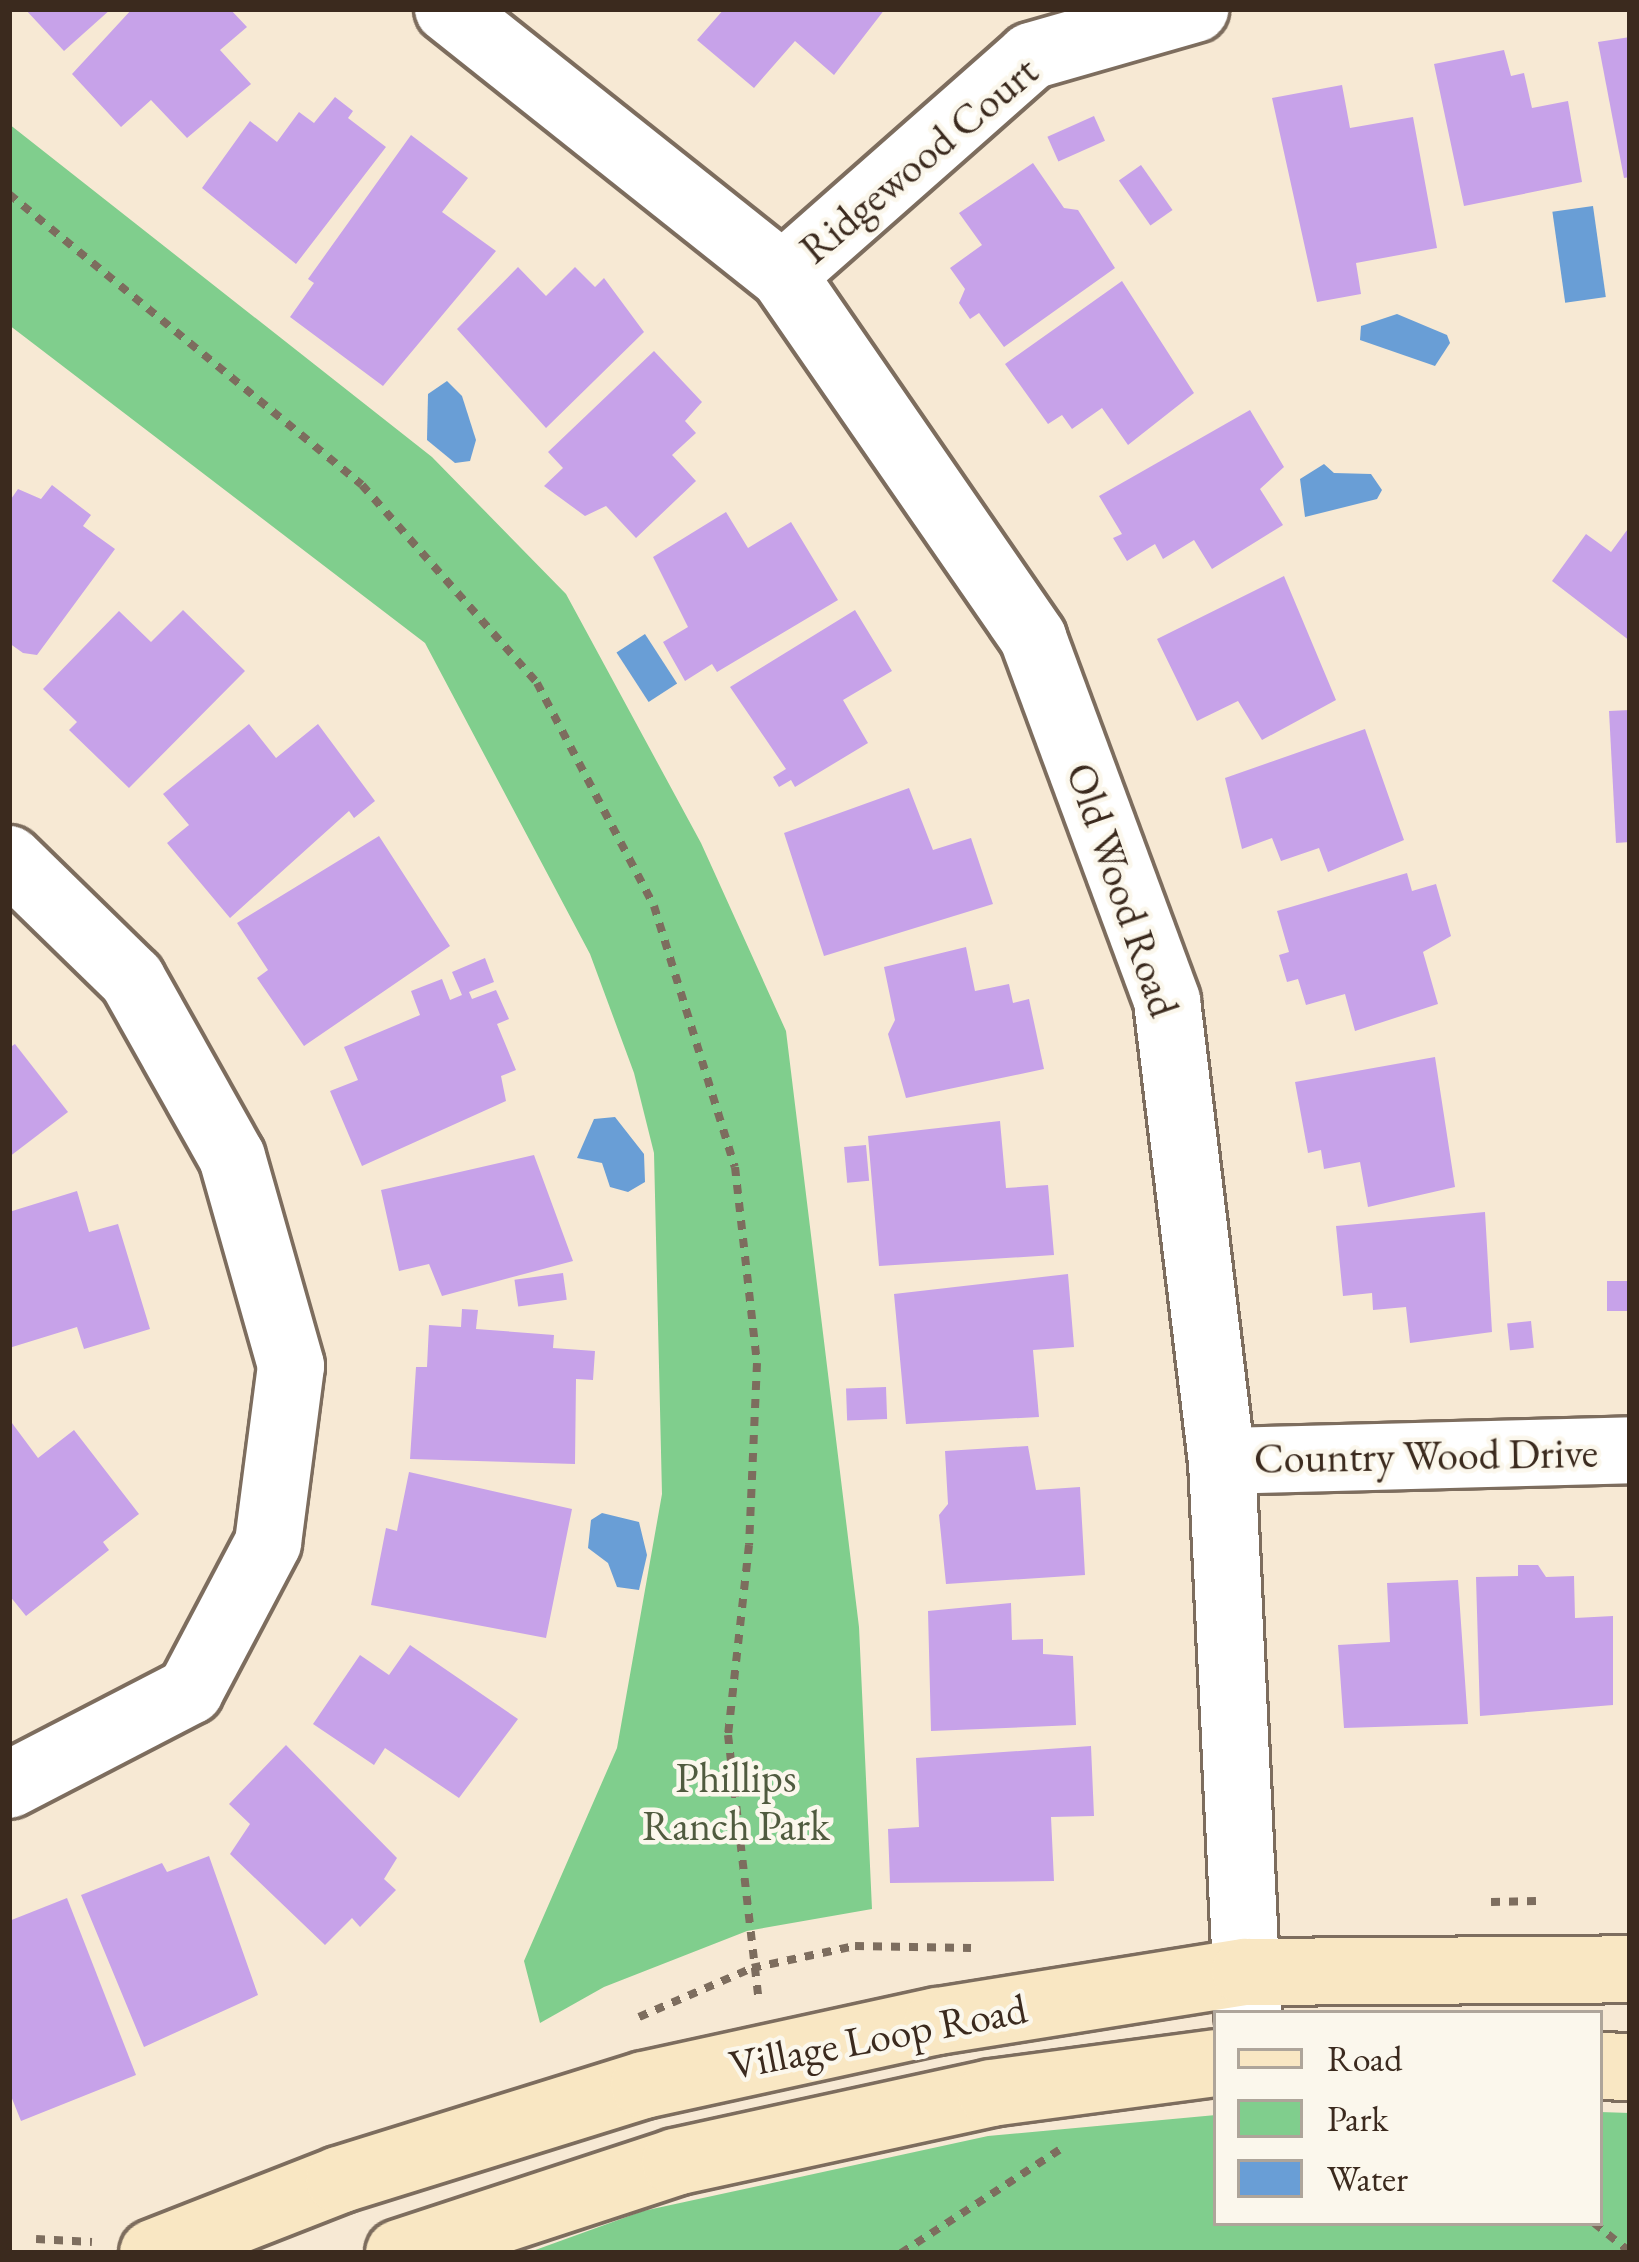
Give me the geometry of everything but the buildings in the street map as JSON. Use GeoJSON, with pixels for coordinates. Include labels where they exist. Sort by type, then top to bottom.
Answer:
{"type":"FeatureCollection","features":[{"type":"Feature","properties":{"kind":"main road","name":"Village Loop Road"},"geometry":{"type":"LineString","coordinates":[[154,2253],[383,2167],[644,2085],[938,2021],[1246,1992],[1630,1969]]}},
{"type":"Feature","properties":{"kind":"main road","name":"Village Loop Road"},"geometry":{"type":"LineString","coordinates":[[399,2253],[675,2162],[991,2093],[1213,2063]]}},
{"type":"Feature","properties":{"kind":"street","name":"Old Wood Road"},"geometry":{"type":"LineString","coordinates":[[448,9],[783,275],[1033,638],[1167,1001],[1222,1461],[1246,1992]]}},
{"type":"Feature","properties":{"kind":"street","name":"Ridgewood Court"},"geometry":{"type":"LineString","coordinates":[[783,275],[1031,56],[1195,9]]}},
{"type":"Feature","properties":{"kind":"street"},"geometry":{"type":"LineString","coordinates":[[9,860],[132,980],[232,1157],[291,1366],[268,1543],[190,1690],[9,1785]]}},
{"type":"Feature","properties":{"kind":"street","name":"Country Wood Drive"},"geometry":{"type":"LineString","coordinates":[[1222,1461],[1630,1450]]}},
{"type":"Feature","properties":{"kind":"path"},"geometry":{"type":"LineString","coordinates":[[9,194],[362,484],[537,683],[654,906],[735,1166],[757,1363],[749,1545],[728,1736],[752,1968],[772,2057]]}},
{"type":"Feature","properties":{"kind":"path"},"geometry":{"type":"LineString","coordinates":[[901,2253],[975,2198],[1075,2141]]}},
{"type":"Feature","properties":{"kind":"path"},"geometry":{"type":"LineString","coordinates":[[1598,2226],[1630,2252]]}},
{"type":"Feature","properties":{"kind":"green space","name":"Phillips Ranch Park"},"geometry":{"type":"Polygon","coordinates":[[[9,124],[432,457],[566,594],[701,843],[786,1031],[859,1627],[872,1909],[747,1931],[604,1987],[540,2023],[524,1961],[617,1748],[662,1494],[654,1153],[634,1073],[590,954],[425,643],[9,325],[9,124]]]}},
{"type":"Feature","properties":{"kind":"green space"},"geometry":{"type":"Polygon","coordinates":[[[1603,2112],[1630,2113],[1630,2253],[527,2253],[643,2211],[988,2136],[1213,2115],[1213,2226],[1603,2226],[1603,2112]]]}},
{"type":"Feature","properties":{"kind":"water"},"geometry":{"type":"Polygon","coordinates":[[[1593,206],[1606,297],[1565,303],[1552,212],[1593,206]]]}},
{"type":"Feature","properties":{"kind":"water"},"geometry":{"type":"Polygon","coordinates":[[[1397,314],[1447,335],[1450,343],[1435,366],[1360,340],[1361,326],[1397,314]]]}},
{"type":"Feature","properties":{"kind":"water"},"geometry":{"type":"Polygon","coordinates":[[[447,381],[462,396],[476,440],[470,461],[455,463],[427,440],[428,394],[447,381]]]}},
{"type":"Feature","properties":{"kind":"water"},"geometry":{"type":"Polygon","coordinates":[[[1324,464],[1334,473],[1371,474],[1382,490],[1377,499],[1305,517],[1300,479],[1324,464]]]}},
{"type":"Feature","properties":{"kind":"water"},"geometry":{"type":"Polygon","coordinates":[[[645,634],[677,683],[649,702],[616,653],[645,634]]]}},
{"type":"Feature","properties":{"kind":"water"},"geometry":{"type":"Polygon","coordinates":[[[615,1117],[644,1154],[645,1182],[628,1192],[610,1187],[602,1163],[577,1158],[594,1119],[615,1117]]]}},
{"type":"Feature","properties":{"kind":"water"},"geometry":{"type":"Polygon","coordinates":[[[602,1513],[639,1522],[647,1555],[639,1590],[617,1587],[608,1563],[588,1548],[591,1520],[602,1513]]]}}]}
